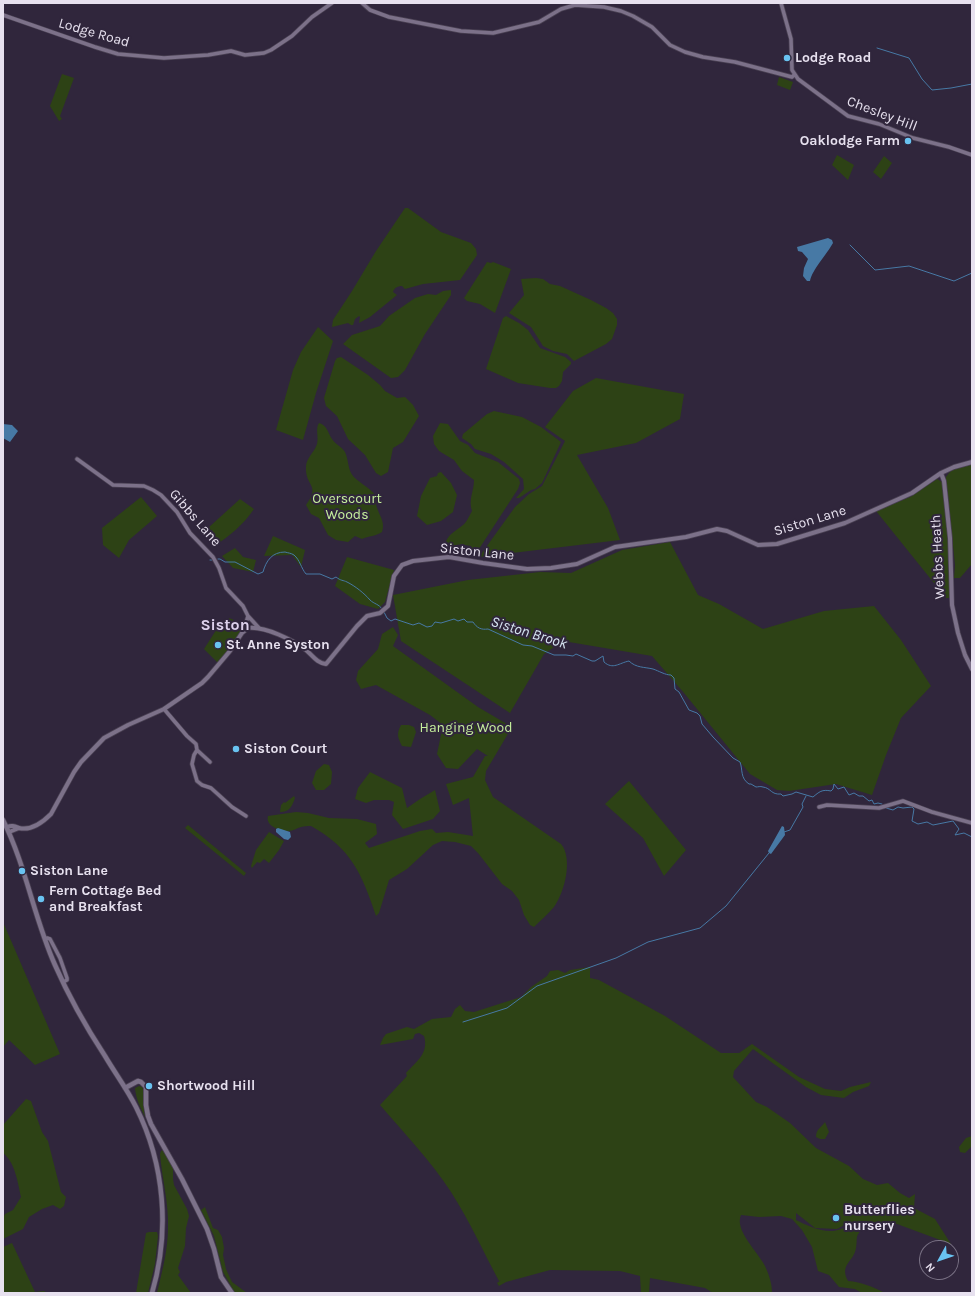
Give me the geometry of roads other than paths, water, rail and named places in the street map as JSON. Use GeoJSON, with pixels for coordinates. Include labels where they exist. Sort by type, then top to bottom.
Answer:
{"type":"FeatureCollection","features":[{"type":"Feature","properties":{"kind":"main road"},"geometry":{"type":"LineString","coordinates":[[3,820],[18,854],[45,939],[63,982],[78,1012],[126,1088],[146,1130],[155,1157],[161,1187],[163,1215],[161,1248],[152,1293]]}},
{"type":"Feature","properties":{"kind":"main road"},"geometry":{"type":"LineString","coordinates":[[126,1088],[138,1081],[146,1087],[146,1105],[151,1124],[182,1179],[207,1229],[221,1277],[232,1293]]}},
{"type":"Feature","properties":{"kind":"street","name":"Lodge Road"},"geometry":{"type":"LineString","coordinates":[[3,15],[118,54],[164,58],[208,55],[231,51],[245,55],[264,53],[292,36],[312,17],[332,3]]}},
{"type":"Feature","properties":{"kind":"street"},"geometry":{"type":"LineString","coordinates":[[362,3],[370,10],[389,17],[461,31],[493,33],[539,22],[561,9],[575,5],[604,7],[621,10],[652,27],[670,45],[685,52],[703,57],[734,62],[792,77],[794,75],[791,66],[790,39],[781,3]]}},
{"type":"Feature","properties":{"kind":"street","name":"Chesley Hill"},"geometry":{"type":"LineString","coordinates":[[794,75],[848,116],[879,124],[913,138],[949,147],[972,155]]}},
{"type":"Feature","properties":{"kind":"street","name":"Gibbs Lane"},"geometry":{"type":"LineString","coordinates":[[77,459],[113,485],[144,486],[152,488],[161,495],[177,512],[190,534],[213,557],[219,568],[226,588],[243,606],[248,616],[259,628]]}},
{"type":"Feature","properties":{"kind":"street"},"geometry":{"type":"LineString","coordinates":[[941,473],[954,467],[972,462]]}},
{"type":"Feature","properties":{"kind":"street","name":"Siston Lane"},"geometry":{"type":"LineString","coordinates":[[259,628],[295,643],[307,651],[316,660],[322,664],[326,664],[367,616],[383,610],[389,602],[390,590],[397,571],[402,565],[413,561],[449,557],[527,569],[551,568],[577,564],[615,547],[686,537],[717,529],[727,531],[758,545],[777,544],[843,524],[881,508],[912,493],[941,473]]}},
{"type":"Feature","properties":{"kind":"street","name":"Webbs Heath"},"geometry":{"type":"LineString","coordinates":[[941,473],[944,481],[950,538],[952,605],[960,640],[972,670]]}},
{"type":"Feature","properties":{"kind":"street"},"geometry":{"type":"LineString","coordinates":[[8,830],[11,826],[28,828],[35,826],[46,819],[51,814],[81,762],[104,738],[128,725],[164,709],[208,677],[230,651],[244,630],[248,616]]}},
{"type":"Feature","properties":{"kind":"street"},"geometry":{"type":"LineString","coordinates":[[244,630],[248,628],[259,628]]}},
{"type":"Feature","properties":{"kind":"street"},"geometry":{"type":"LineString","coordinates":[[164,709],[187,736],[196,744],[192,764],[197,781],[202,785],[211,788],[232,807],[246,816]]}},
{"type":"Feature","properties":{"kind":"street"},"geometry":{"type":"LineString","coordinates":[[196,750],[210,762]]}},
{"type":"Feature","properties":{"kind":"street"},"geometry":{"type":"LineString","coordinates":[[819,807],[827,804],[878,808],[903,801],[932,812],[972,823]]}},
{"type":"Feature","properties":{"kind":"water"},"geometry":{"type":"Polygon","coordinates":[[[828,238],[832,240],[833,243],[817,267],[810,281],[807,281],[803,276],[804,268],[808,259],[802,252],[798,251],[797,247],[828,238]]]}},
{"type":"Feature","properties":{"kind":"water"},"geometry":{"type":"Polygon","coordinates":[[[3,424],[12,425],[18,431],[10,442],[3,438],[3,424]]]}},
{"type":"Feature","properties":{"kind":"water"},"geometry":{"type":"Polygon","coordinates":[[[782,826],[784,827],[785,835],[771,854],[768,851],[782,826]]]}},
{"type":"Feature","properties":{"kind":"water"},"geometry":{"type":"Polygon","coordinates":[[[278,828],[290,832],[291,837],[288,840],[284,839],[276,832],[276,829],[278,828]]]}},
{"type":"Feature","properties":{"kind":"waterway"},"geometry":{"type":"LineString","coordinates":[[877,48],[909,58],[922,79],[932,90],[972,84]]}},
{"type":"Feature","properties":{"kind":"waterway"},"geometry":{"type":"LineString","coordinates":[[850,245],[875,270],[909,266],[954,281],[972,273]]}},
{"type":"Feature","properties":{"kind":"waterway","name":"Siston Brook"},"geometry":{"type":"LineString","coordinates":[[218,559],[225,562],[235,562],[258,574],[263,572],[266,564],[273,555],[280,552],[291,553],[298,559],[306,574],[320,574],[332,579],[336,577],[347,582],[382,609]]}},
{"type":"Feature","properties":{"kind":"waterway","name":"Siston Brook"},"geometry":{"type":"LineString","coordinates":[[384,612],[387,618],[391,621],[395,619],[413,625],[419,623],[427,627],[432,626],[435,622],[441,623],[454,619],[458,621],[464,619],[467,622],[473,622],[479,628],[488,629],[523,645],[532,646],[554,655],[573,656],[576,654],[592,661],[595,661],[603,656],[604,662],[610,666],[629,661],[638,666],[671,675],[674,678],[675,689],[679,692],[689,710],[700,716],[702,724],[713,737],[733,758],[740,762],[743,777],[749,784],[756,787],[766,788],[783,796],[796,792],[813,797],[821,791],[831,791],[834,784],[838,789],[844,787],[849,795],[854,793],[859,796],[863,796],[869,801],[872,800],[874,804],[882,804]]}},
{"type":"Feature","properties":{"kind":"waterway"},"geometry":{"type":"LineString","coordinates":[[784,832],[790,830],[803,807],[802,804],[806,796]]}},
{"type":"Feature","properties":{"kind":"waterway","name":"Siston Brook"},"geometry":{"type":"LineString","coordinates":[[886,808],[893,810],[898,807],[912,807],[914,809],[912,821],[918,824],[927,822],[933,825],[953,821],[959,829],[955,835],[964,833],[972,837]]}},
{"type":"Feature","properties":{"kind":"waterway"},"geometry":{"type":"LineString","coordinates":[[463,1022],[507,1008],[537,986],[616,958],[648,942],[700,928],[726,906],[769,853]]}},
{"type":"Feature","properties":{"kind":"place","name":"Lodge Road"},"geometry":{"type":"Point","coordinates":[787,58]}},
{"type":"Feature","properties":{"kind":"place","name":"Oaklodge Farm"},"geometry":{"type":"Point","coordinates":[908,141]}},
{"type":"Feature","properties":{"kind":"place","name":"St. Anne Syston"},"geometry":{"type":"Point","coordinates":[218,645]}},
{"type":"Feature","properties":{"kind":"place","name":"Siston Court"},"geometry":{"type":"Point","coordinates":[236,749]}},
{"type":"Feature","properties":{"kind":"place","name":"Siston Lane"},"geometry":{"type":"Point","coordinates":[22,871]}},
{"type":"Feature","properties":{"kind":"place","name":"Fern Cottage Bed and Breakfast"},"geometry":{"type":"Point","coordinates":[41,899]}},
{"type":"Feature","properties":{"kind":"place","name":"Shortwood Hill"},"geometry":{"type":"Point","coordinates":[149,1086]}},
{"type":"Feature","properties":{"kind":"place","name":"Butterflies nursery"},"geometry":{"type":"Point","coordinates":[836,1218]}},
{"type":"Feature","properties":{"kind":"district","name":"Siston"},"geometry":{"type":"Point","coordinates":[225,625]}},
{"type":"Feature","properties":{"kind":"park label","name":"Overscourt Woods"},"geometry":{"type":"Point","coordinates":[347,508]}},
{"type":"Feature","properties":{"kind":"park label","name":"Hanging Wood"},"geometry":{"type":"Point","coordinates":[466,728]}}]}
